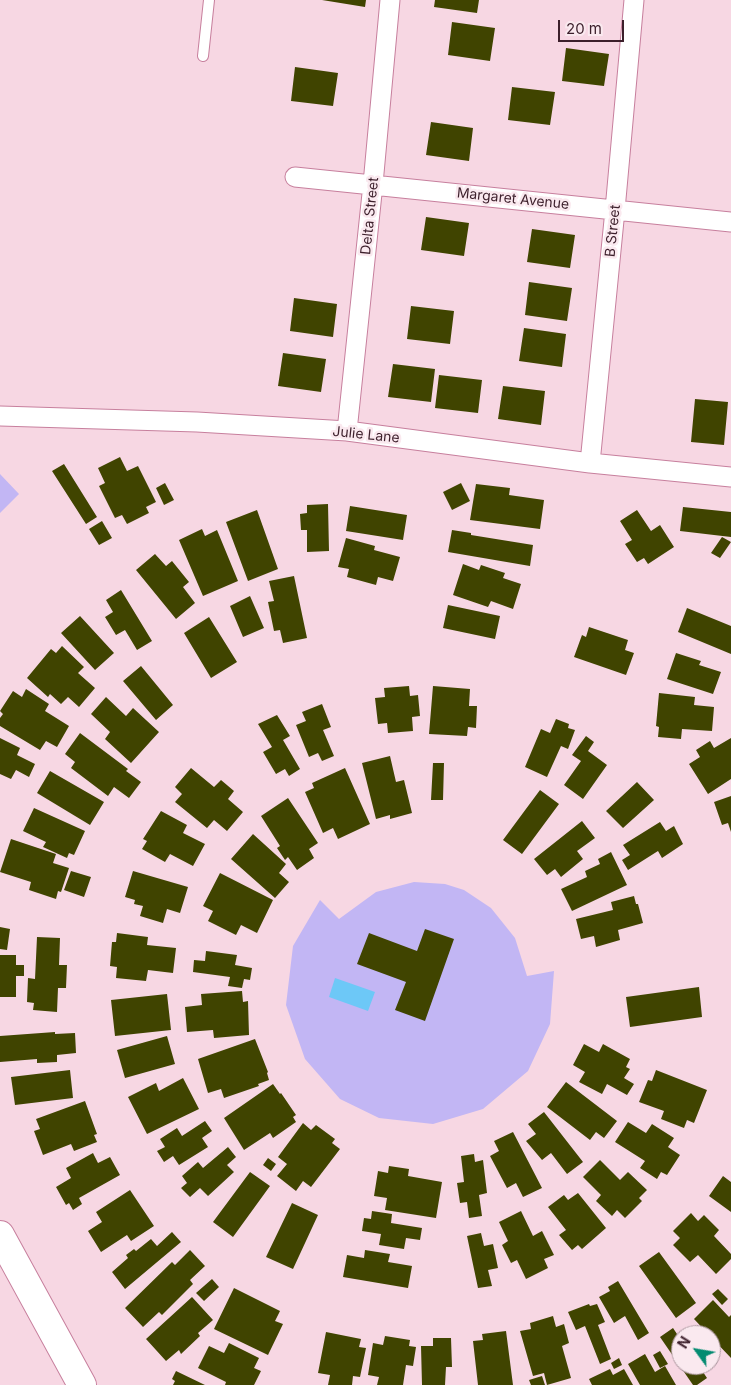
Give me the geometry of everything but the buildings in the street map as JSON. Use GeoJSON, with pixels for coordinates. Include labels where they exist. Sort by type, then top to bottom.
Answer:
{"type":"FeatureCollection","features":[{"type":"Feature","properties":{"kind":"main road"},"geometry":{"type":"LineString","coordinates":[[0,1235],[82,1385]]}},
{"type":"Feature","properties":{"kind":"street","name":"Delta Street"},"geometry":{"type":"LineString","coordinates":[[347,431],[390,0]]}},
{"type":"Feature","properties":{"kind":"street","name":"B Street"},"geometry":{"type":"LineString","coordinates":[[590,463],[634,0]]}},
{"type":"Feature","properties":{"kind":"street","name":"Margaret Avenue"},"geometry":{"type":"LineString","coordinates":[[295,177],[731,222]]}},
{"type":"Feature","properties":{"kind":"street","name":"Julie Lane"},"geometry":{"type":"LineString","coordinates":[[0,416],[198,422],[347,431],[590,463],[731,477]]}},
{"type":"Feature","properties":{"kind":"lane"},"geometry":{"type":"LineString","coordinates":[[203,56],[209,0]]}},
{"type":"Feature","properties":{"kind":"shaded area"},"geometry":{"type":"Polygon","coordinates":[[[0,474],[19,494],[0,513],[0,474]]]}},
{"type":"Feature","properties":{"kind":"shaded area"},"geometry":{"type":"Polygon","coordinates":[[[414,882],[445,884],[464,890],[491,908],[515,938],[527,976],[554,971],[550,1024],[528,1071],[483,1109],[433,1124],[379,1118],[340,1099],[305,1059],[286,1005],[293,946],[320,900],[339,919],[376,892],[414,882]]]}},
{"type":"Feature","properties":{"kind":"water"},"geometry":{"type":"Polygon","coordinates":[[[335,978],[375,992],[368,1011],[329,997],[335,978]]]}}]}
